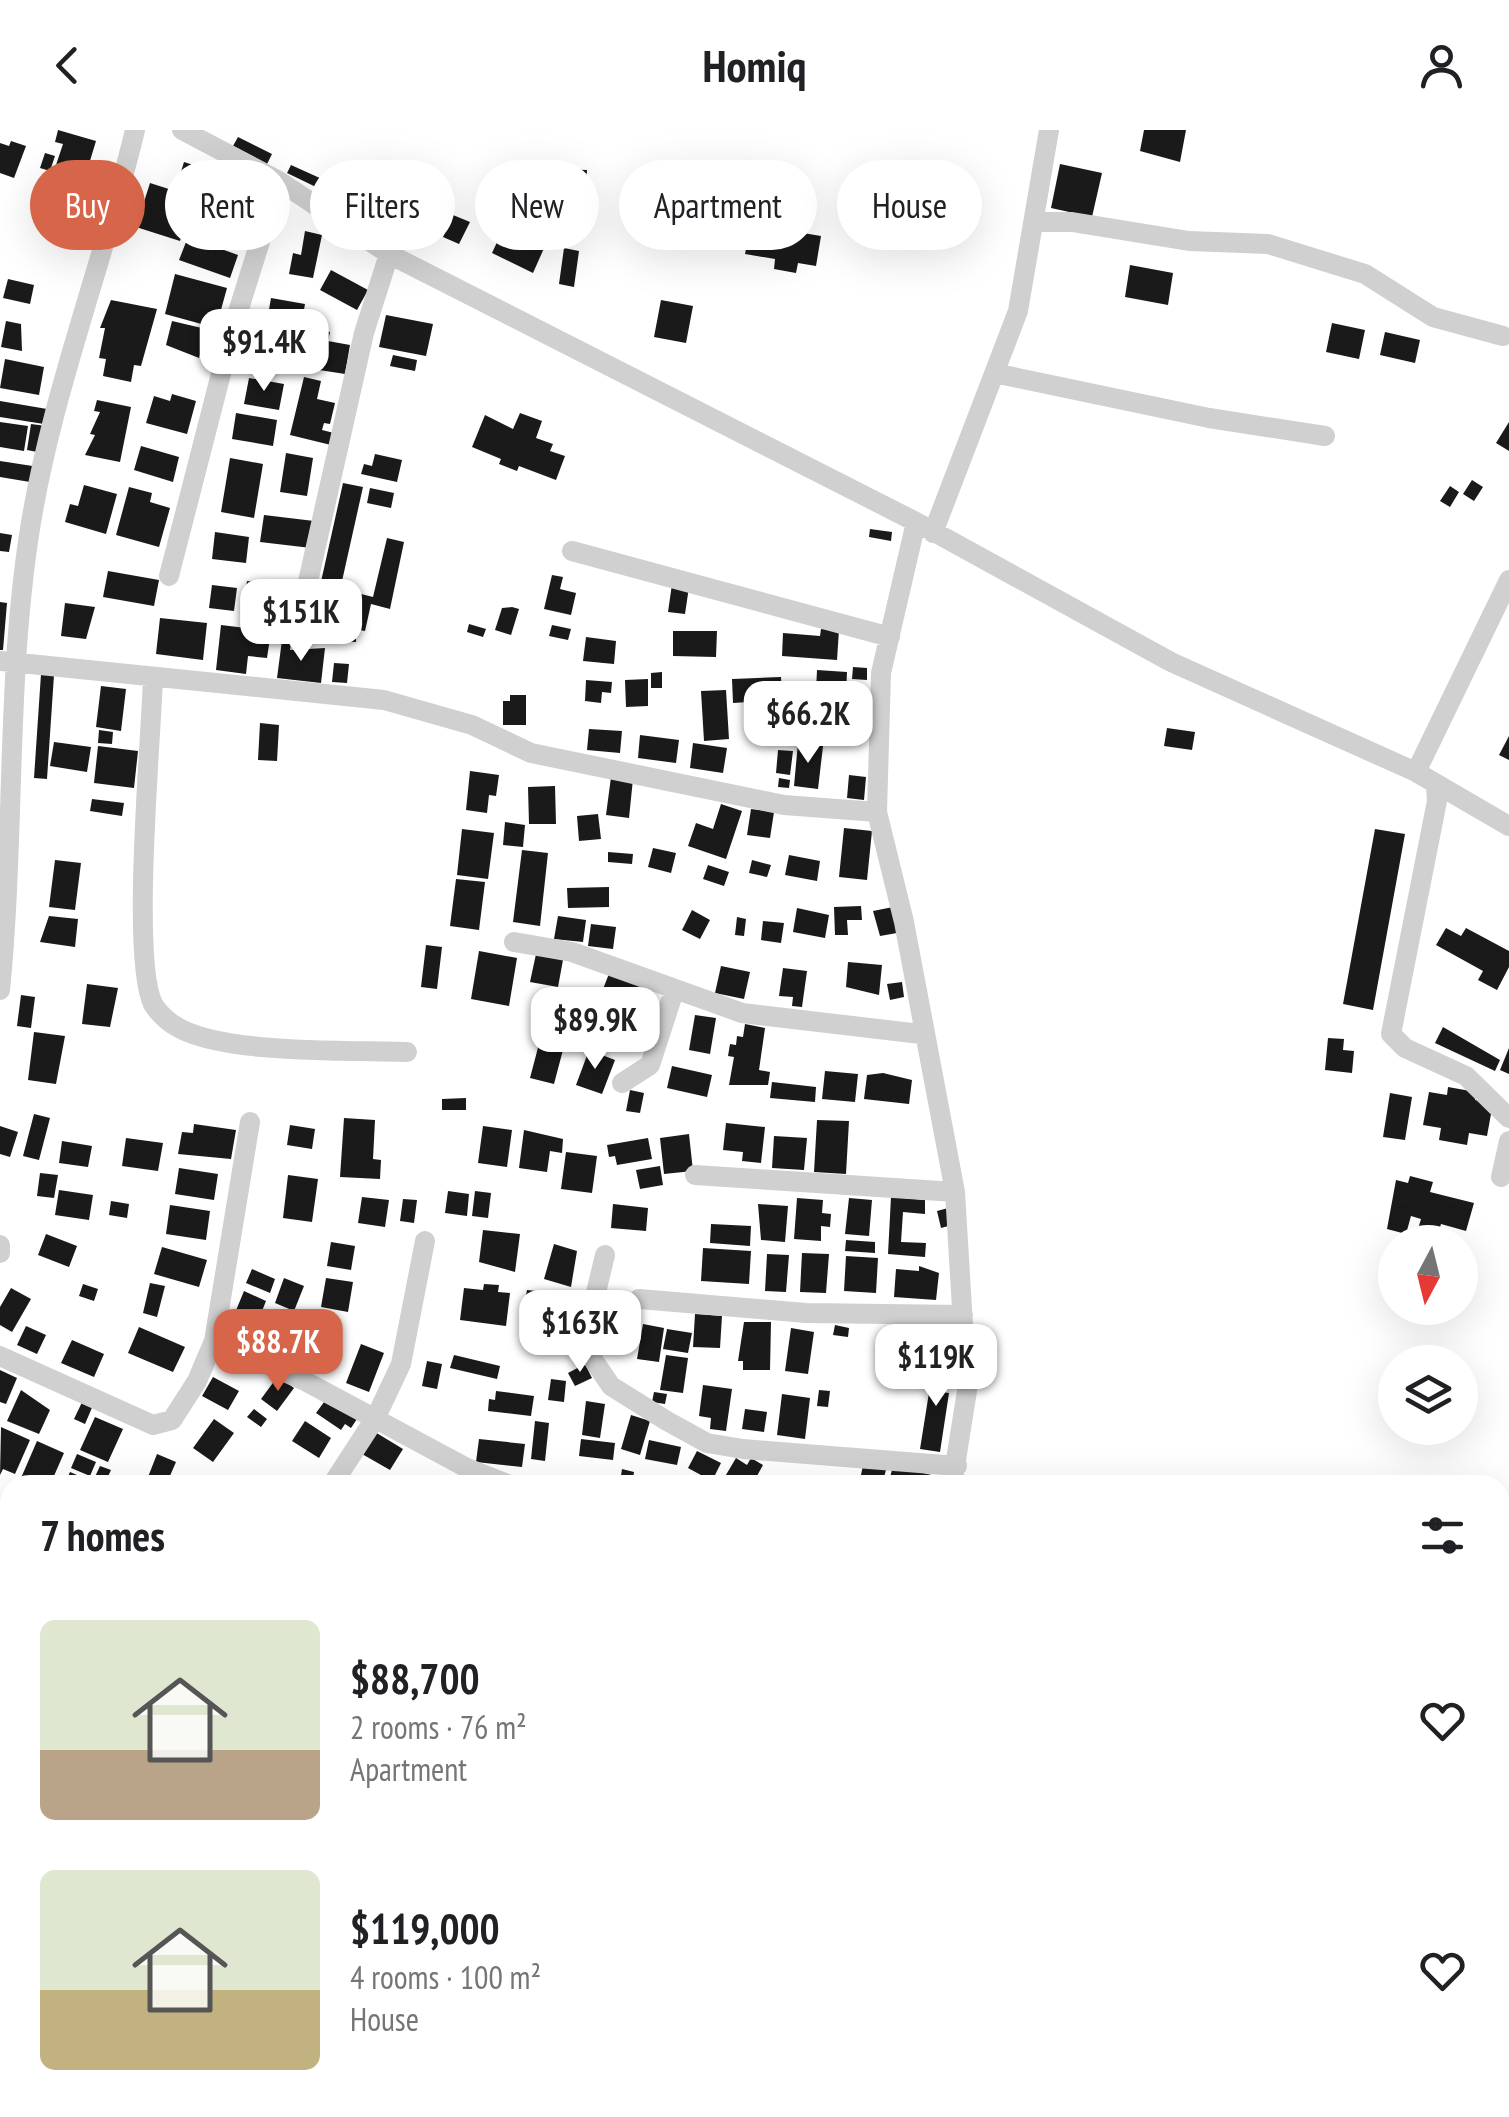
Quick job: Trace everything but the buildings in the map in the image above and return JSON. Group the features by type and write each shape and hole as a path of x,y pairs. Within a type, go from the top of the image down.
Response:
{"street":[{"path":"0,990 9,898 8,661 39,478 135,130"},
{"path":"182,130 239,160"},
{"path":"606,1255 588,1326 592,1358 611,1386 707,1442 954,1475 967,1391 955,1192 921,1034 904,922 878,812 881,674 924,527 994,373 1027,278 1049,130"},
{"path":"290,188 388,254 924,527 1171,662 1416,772 1509,826"},
{"path":"1034,222 1072,222 1189,241 1268,244 1365,274 1433,317 1504,336"},
{"path":"169,576 232,331 257,250"},
{"path":"296,635 364,333 388,254"},
{"path":"994,373 1208,418 1325,436"},
{"path":"572,551 890,636"},
{"path":"1416,772 1509,580"},
{"path":"8,661 384,700 472,725 531,753 784,805 878,812"},
{"path":"153,678 144,934 145,977 154,1006 175,1026 217,1040 407,1052"},
{"path":"1436,786 1437,801 1391,1034 1405,1048 1466,1076 1509,1118"},
{"path":"514,942 572,952 742,1013 921,1034"},
{"path":"622,1083 650,1065 674,991"},
{"path":"0,1356 153,1425 172,1420 198,1381 214,1342 250,1122"},
{"path":"1501,1176 1509,1141"},
{"path":"695,1175 955,1192"},
{"path":"338,1475 376,1416 401,1364 425,1241"},
{"path":"0,1244 0,1253"},
{"path":"639,1299 806,1313 963,1315"},
{"path":"214,1342 376,1416 485,1475"}]}
